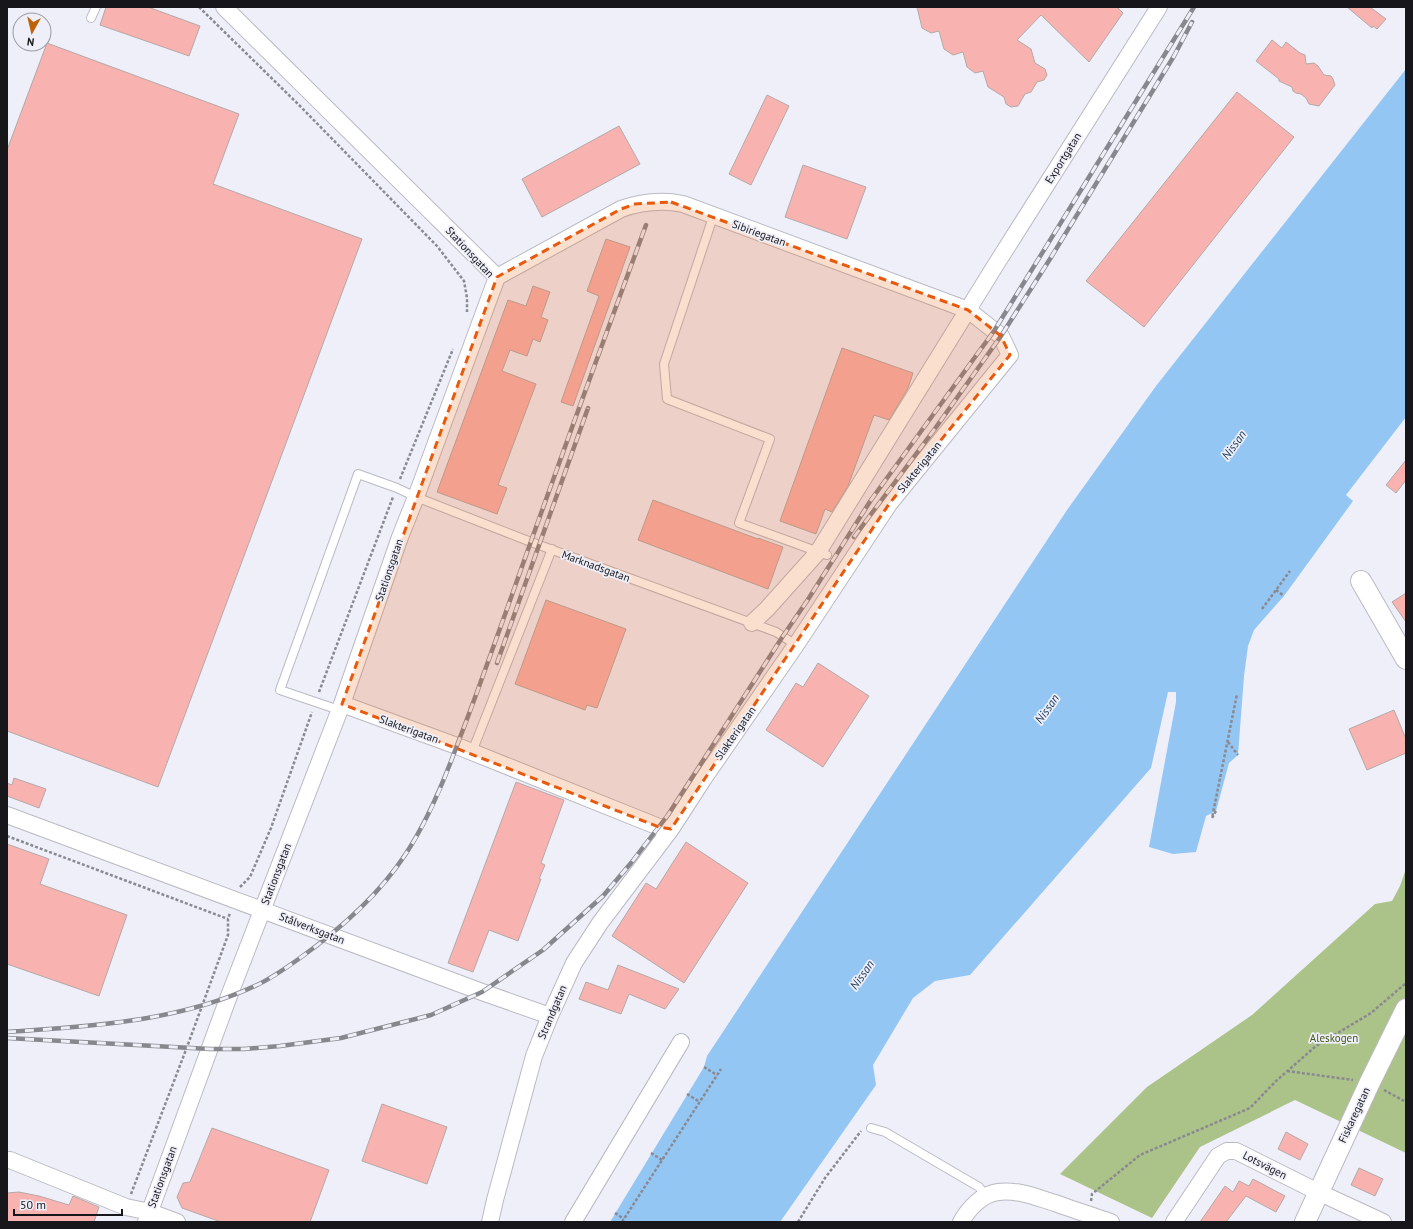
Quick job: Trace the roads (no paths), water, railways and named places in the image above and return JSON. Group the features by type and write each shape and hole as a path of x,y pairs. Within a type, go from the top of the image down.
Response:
{"street":[{"name":"Stationsgatan","path":"148,1217 229,996 340,707 400,537 497,277 224,7"},
{"name":"Exportgatan","path":"752,623 822,553 968,310 1159,7"},
{"name":"Sibiriegatan","path":"497,277 610,214 635,204 671,202 683,204 713,217 968,310 1001,336 1010,355"},
{"name":"Slakterigatan","path":"340,707 472,752 659,827 671,829 796,645 889,504 1010,355"},
{"path":"1361,581 1406,659"},
{"name":"Stålverksgatan","path":"7,815 550,1016"},
{"name":"Strandgatan","path":"490,1222 534,1056 574,963 593,934 671,829"},
{"name":"Fiskaregatan","path":"1305,1222 1370,1082 1406,1009"},
{"path":"573,1222 681,1042"},
{"name":"Lotsvägen","path":"1174,1222 1218,1156 1227,1151 1236,1151 1318,1192 1383,1222"},
{"path":"8,1160 148,1217 177,1222"},
{"path":"961,1222 977,1202 986,1196 998,1192 1009,1191 1026,1194 1087,1218 1111,1222"}],"lane":[{"path":"91,18 96,7"},
{"path":"713,217 664,364 667,399 770,439 739,523 822,553"},
{"name":"Marknadsgatan","path":"340,707 315,702 280,690 358,474 552,549 776,632 796,645"},
{"path":"472,752 552,549"},
{"path":"871,1128 886,1132 979,1187 986,1196"}],"water":[{"name":"Nissan","path":"1406,69 1406,417 1346,495 1353,501 1284,596 1254,630 1248,646 1244,676 1238,755 1229,763 1216,811 1206,816 1196,852 1173,854 1149,847 1176,702 1176,692 1168,692 1151,768 970,975 935,981 913,998 873,1065 876,1085 780,1222 610,1222 704,1067 707,1056 1067,510 1156,386"}],"railway":[{"path":"7,1038 210,1049 244,1049 280,1046 341,1038 431,1015 482,992 543,950 603,896 668,815 871,500 994,331 1194,7"},
{"path":"854,537 934,430 1001,336 1050,259 1174,56 1192,22"},
{"path":"7,1032 103,1024 166,1015 227,997 268,979 315,947 343,924 383,884 413,842 440,790 482,679 558,465 646,225"},
{"path":"497,663 588,408"}],"park label":[{"name":"Aleskogen","path":"1334,1038"}]}
